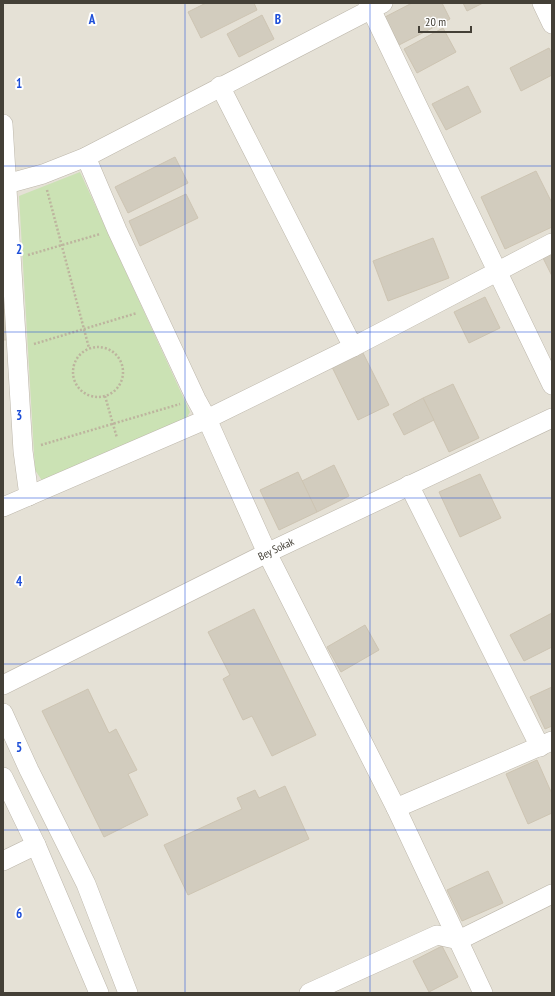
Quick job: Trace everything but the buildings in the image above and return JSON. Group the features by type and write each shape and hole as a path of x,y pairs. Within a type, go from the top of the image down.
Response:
{"street":[{"path":"542,3 552,24"},
{"path":"5,185 43,174 86,156 374,5 497,271 552,385"},
{"path":"220,86 353,347"},
{"path":"3,124 5,185 23,451 29,496"},
{"path":"86,156 117,230 196,399 207,419 267,553 396,808 483,993"},
{"path":"3,507 207,419 353,347 552,243"},
{"name":"Bey Sokak","path":"3,685 267,553 552,418"},
{"path":"396,808 546,744 409,485"},
{"path":"3,713 29,770 86,884 128,993"},
{"path":"3,777 36,845 99,993"},
{"path":"3,861 36,845"},
{"path":"309,993 437,935 459,940 552,894"}],"path":[{"path":"43,174 89,348"},
{"path":"11,260 117,230"},
{"path":"16,349 154,308"},
{"path":"89,348 105,348 115,354 122,364 123,372 120,383 113,392 106,396 97,397 88,395 81,391 75,384 72,376 76,359 89,348"},
{"path":"106,396 112,424 123,456"},
{"path":"23,451 196,399"}],"shaded area":[{"path":"3,3 552,3 552,993 3,993"}],"green space":[{"path":"80,172 190,412 185,421 43,482 35,470 19,196"}]}
